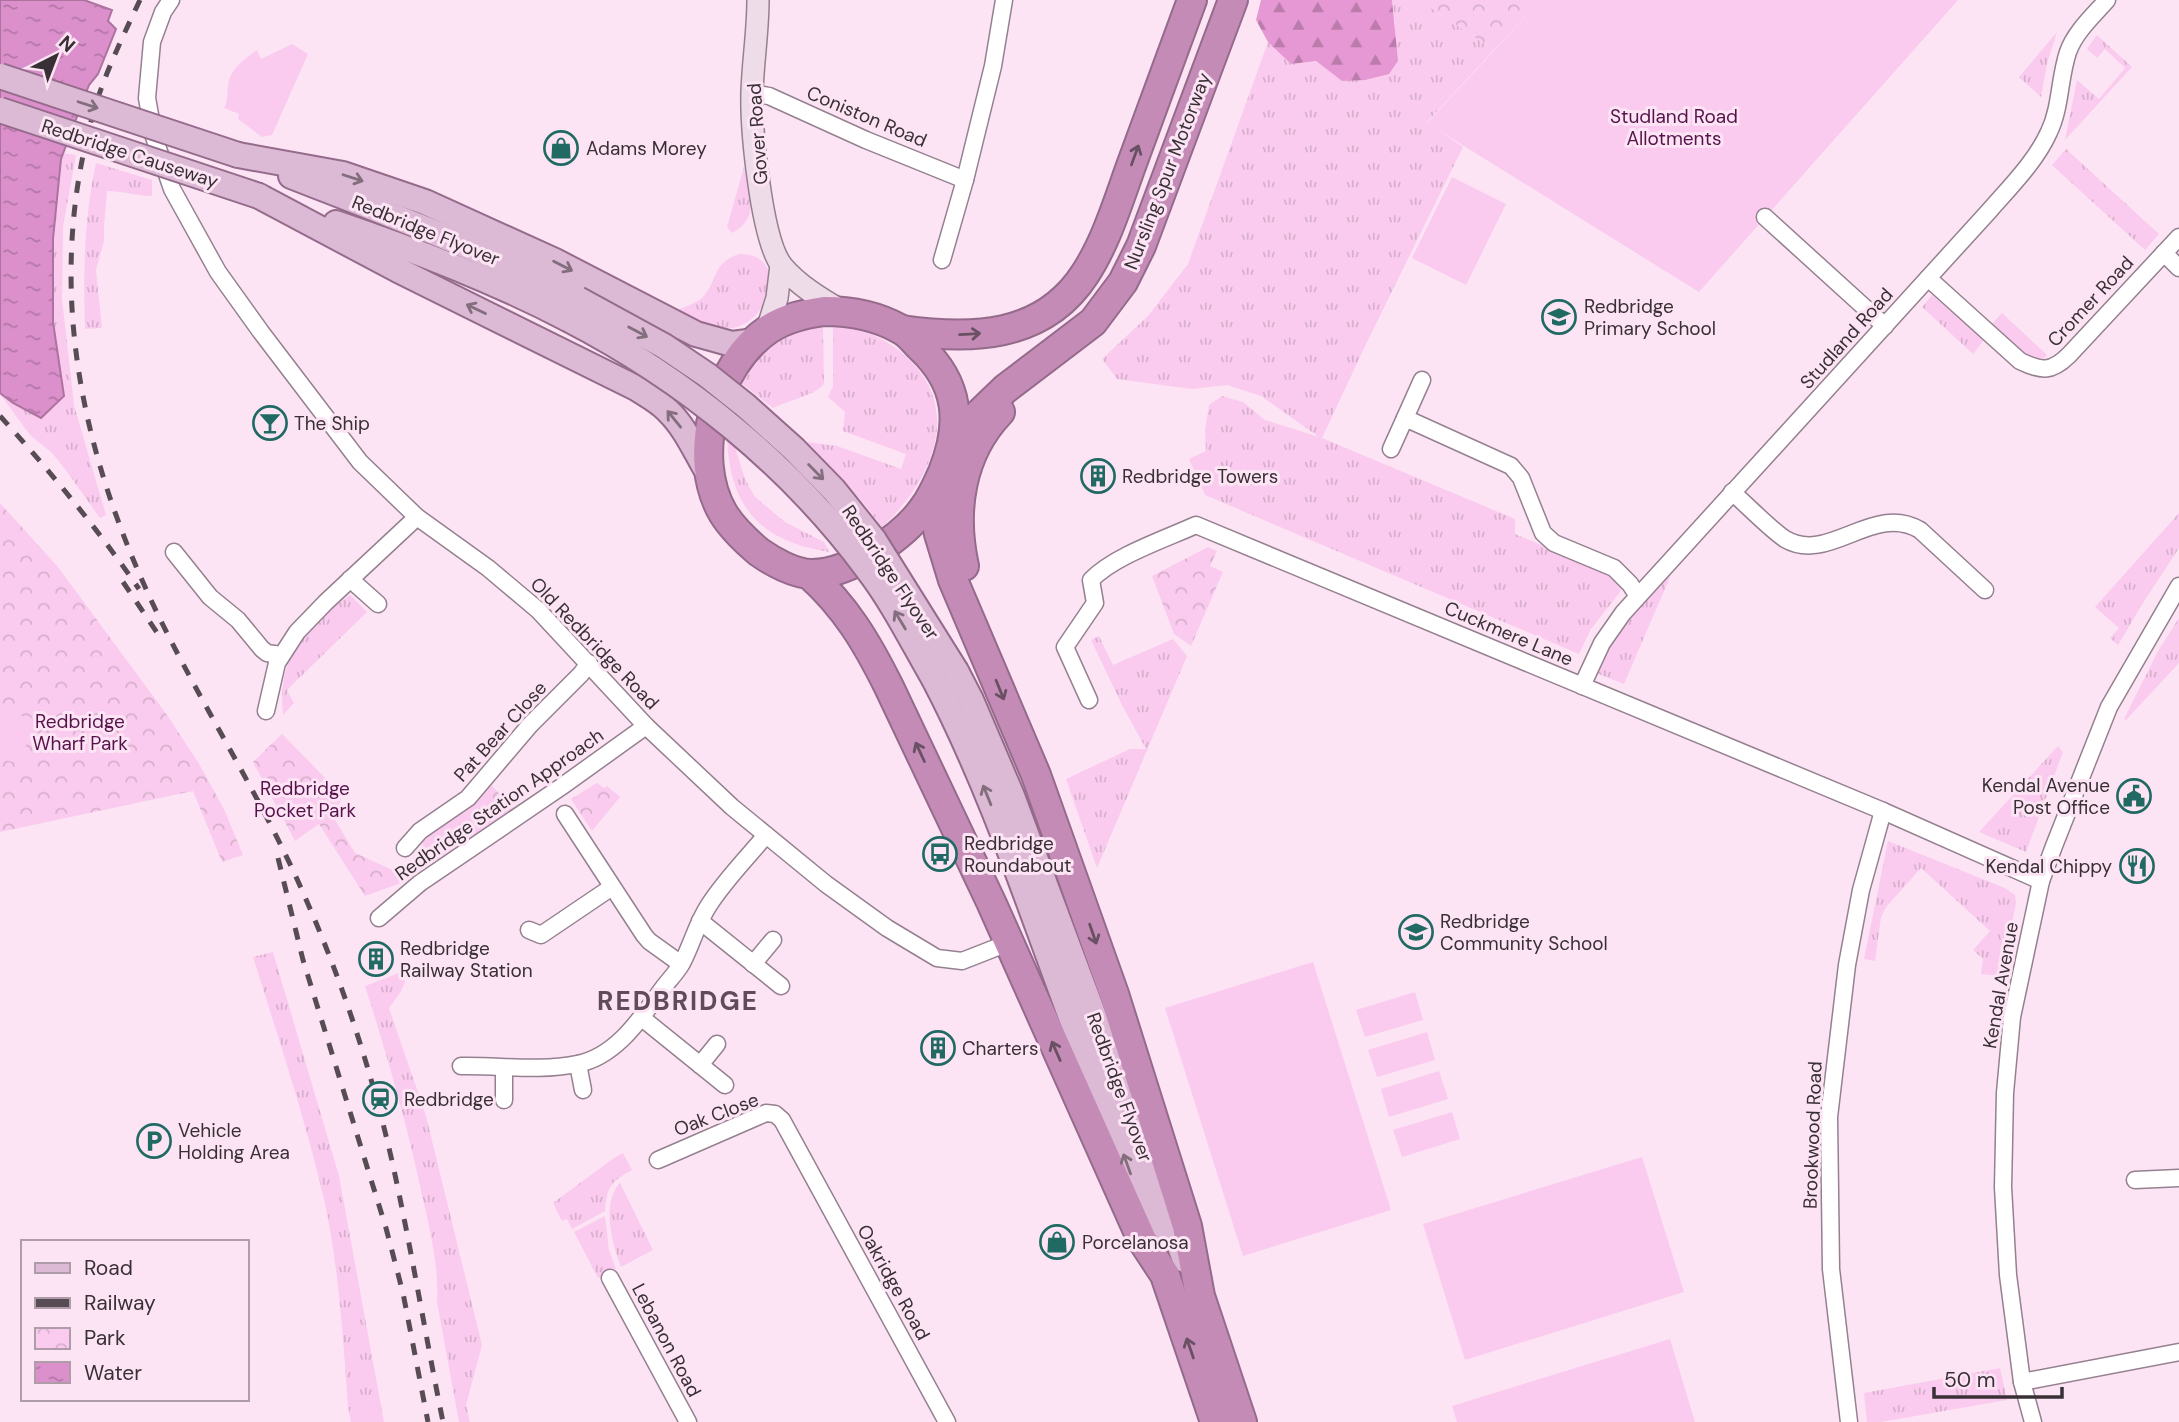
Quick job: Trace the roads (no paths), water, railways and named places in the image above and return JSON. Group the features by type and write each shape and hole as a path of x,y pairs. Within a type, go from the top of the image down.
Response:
{"highway":[{"name":"Nursling Spur Motorway","path":"902,330 940,335 973,335 1012,329 1038,317 1076,285 1087,271 1111,219 1192,0"},
{"name":"Nursling Spur Motorway","path":"954,438 996,396 1093,322 1119,289 1138,253 1233,0"},
{"path":"809,574 837,570 867,557 896,537 913,521 931,497 954,438 954,406 950,390 924,350 902,330 881,321 842,311 808,313 793,317 761,336 730,372 710,428 710,476 723,513 749,544 768,558 809,574 840,604 873,656 1008,943 1142,1240 1166,1275 1207,1419"},
{"path":"981,644 959,544 958,514 966,466 977,442 997,415 1064,357 1093,322"},
{"path":"931,497 953,580 1036,775 1114,994 1187,1226 1200,1296 1242,1422"}],"main road":[{"name":"Redbridge Causeway","path":"0,76 238,155"},
{"name":"Redbridge Causeway","path":"0,110 259,196"},
{"name":"Redbridge Flyover","path":"238,155 460,242 541,279 573,309 729,425 793,483 834,527 869,571 901,621 945,675 971,700 1012,796 1171,1225 1200,1296"},
{"path":"238,155 343,174 425,202 555,261 696,334 732,344 761,336"},
{"name":"Redbridge Flyover","path":"259,196 455,266 527,298 573,309"},
{"path":"259,196 659,402 684,430 710,476"},
{"name":"Redbridge Flyover","path":"945,675 957,722 1025,892 1166,1275"}],"street":[{"name":"Old Redbridge Road","path":"171,0 163,12 152,42 147,98 154,137 172,189 218,272 360,462 416,517 488,568 538,610 646,726 726,801 826,884 887,928 937,958 962,961 1008,943"},
{"name":"Gover Road","path":"758,0 752,93 761,197 771,242 781,265 808,289 842,311"},
{"path":"942,260 993,66 1004,0"},
{"name":"Studland Road","path":"1582,686 1602,643 1623,613 1990,210 2036,154 2058,110 2060,82 2068,50 2081,29 2107,0"},
{"name":"Coniston Road","path":"752,93 769,96 866,140 965,180"},
{"path":"1765,217 1885,326"},
{"name":"Cromer Road","path":"1928,278 2020,361 2037,369 2055,367 2179,237"},
{"path":"2164,253 2179,268"},
{"name":"Gover Road","path":"761,336 777,298 781,265"},
{"path":"1391,449 1422,380"},
{"path":"1405,418 1511,466 1521,478 1543,533 1554,543 1614,568 1639,596"},
{"path":"1732,492 1786,539 1802,545 1817,545 1893,521 1910,523 1985,590"},
{"path":"266,711 281,656 298,632 416,517"},
{"name":"Cuckmere Lane","path":"1089,700 1065,647 1095,603 1091,580 1112,563 1196,524 1883,811 2041,881"},
{"path":"174,552 210,597 238,620 262,649 281,656"},
{"path":"350,579 378,604"},
{"name":"Kendal Avenue","path":"2034,1422 2022,1382 2008,1275 2003,1186 2005,1093 2012,1017 2041,881 2109,706 2179,586"},
{"name":"Pat Bear Close","path":"405,848 420,831 468,798 517,739 589,663"},
{"name":"Redbridge Station Approach","path":"379,918 420,883 646,726"},
{"name":"Brookwood Road","path":"1849,1422 1831,1269 1829,1117 1847,965 1861,890 1883,811"},
{"path":"565,814 649,941 681,964"},
{"path":"461,1066 493,1065 504,1069 578,1064 601,1055 642,1017 681,964 708,905 766,835"},
{"path":"529,930 541,935 612,887"},
{"path":"700,921 781,986"},
{"path":"753,964 773,940"},
{"path":"642,1017 725,1085"},
{"path":"700,1065 717,1044"},
{"path":"578,1064 583,1090"},
{"path":"504,1069 504,1100"},
{"name":"Oak Close","path":"658,1160 766,1113 775,1114 782,1120 805,1163"},
{"name":"Oakridge Road","path":"805,1163 947,1422"},
{"path":"2135,1180 2179,1178"},
{"name":"Lebanon Road","path":"610,1278 688,1422"},
{"path":"2022,1382 2179,1352"}],"water":[{"path":"0,0 84,0 112,10 108,21 116,29 98,74 89,85 61,159 53,239 53,322 64,396 41,418 0,393"}],"railway":[{"path":"140,0 96,104 80,171 72,238 72,304 78,369 91,434 110,498 134,561 180,658 292,868 346,1002 368,1068 394,1170 443,1422"},
{"path":"0,416 72,500 139,589"},
{"path":"123,582 160,637"},
{"path":"278,858 303,960 386,1228 403,1293 428,1422"}],"place":[{"name":"Adams Morey","path":"561,148"},
{"name":"Redbridge Primary School","path":"1559,317"},
{"name":"The Ship","path":"270,423"},
{"name":"Redbridge Towers","path":"1098,476"},
{"name":"Kendal Avenue Post Office","path":"2134,796"},
{"name":"Redbridge Roundabout","path":"940,854"},
{"name":"Kendal Chippy","path":"2137,866"},
{"name":"Redbridge Community School","path":"1416,932"},
{"name":"Redbridge Railway Station","path":"376,959"},
{"name":"Charters","path":"938,1048"},
{"name":"Redbridge","path":"380,1099"},
{"name":"Vehicle Holding Area","path":"154,1141"},
{"name":"Porcelanosa","path":"1057,1242"}],"district":[{"name":"REDBRIDGE","path":"678,1001"}],"park label":[{"name":"Studland Road Allotments","path":"1674,127"},
{"name":"Redbridge Wharf Park","path":"80,732"},
{"name":"Redbridge Pocket Park","path":"305,799"}]}
